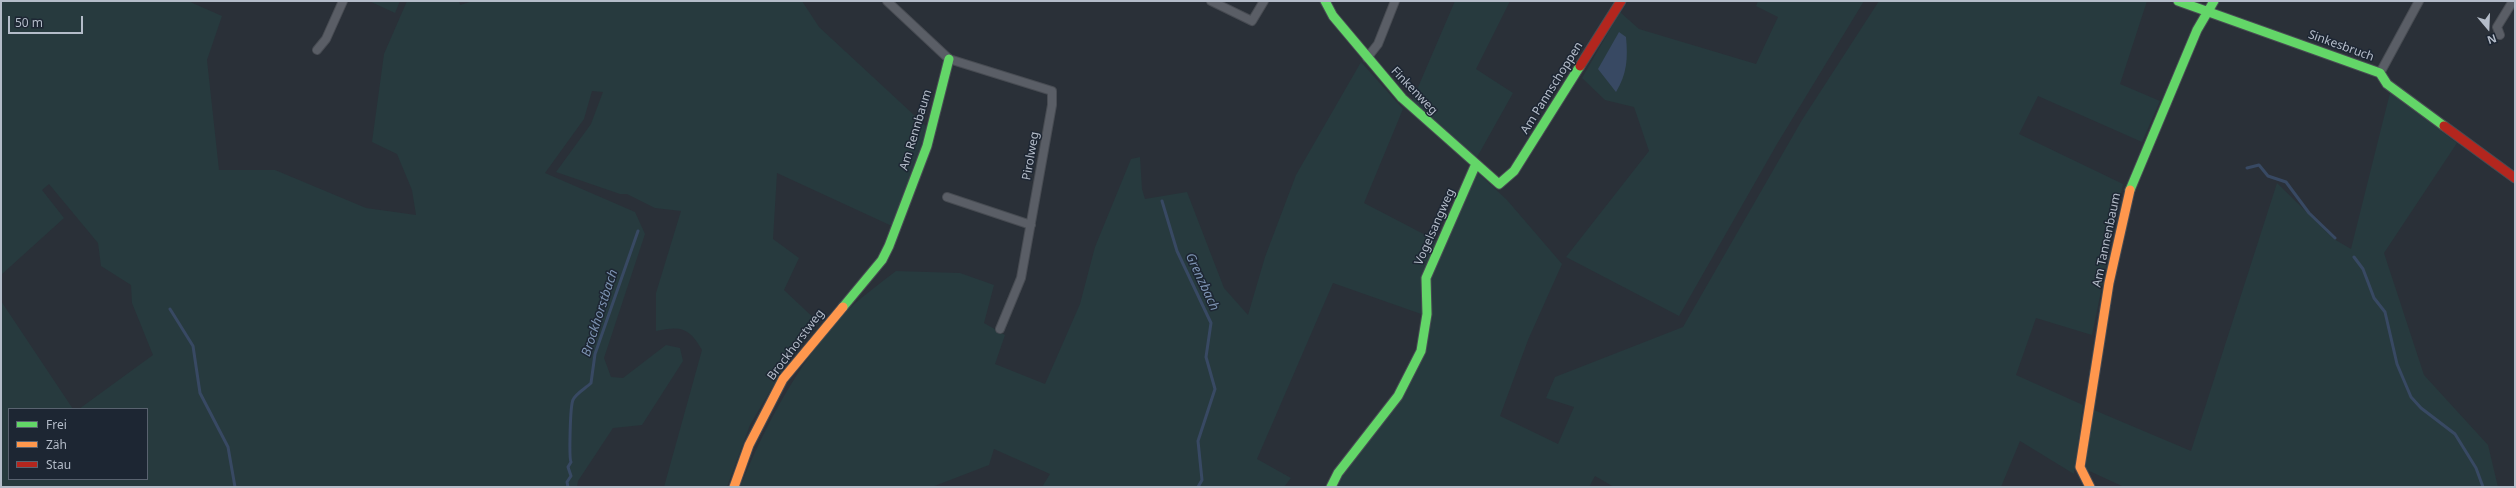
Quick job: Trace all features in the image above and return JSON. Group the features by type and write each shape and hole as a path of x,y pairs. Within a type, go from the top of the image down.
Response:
{"street":[{"path":"317,50 326,39 343,1"},
{"path":"887,1 949,59"},
{"path":"1211,1 1252,21 1264,1"},
{"name":"Finkenweg","path":"1325,1 1333,16 1402,98 1476,166 1499,184"},
{"path":"1367,58 1378,44 1395,1"},
{"name":"Am Pannschoppen","path":"1499,184 1514,171 1621,1"},
{"name":"Sinkesbruch","path":"2178,1 2380,74 2387,84 2515,178"},
{"name":"Am Tannenbaum","path":"2090,487 2080,467 2109,283 2131,186 2197,30 2214,1"},
{"path":"2380,74 2419,1"},
{"path":"2500,35 2497,27 2512,1"},
{"name":"Pirolweg","path":"949,59 1052,91 1052,105 1021,278 1000,329"},
{"name":"Am Rennbaum","path":"896,229 927,146 949,59"},
{"name":"Vogelsangweg","path":"1331,487 1338,473 1398,396 1421,351 1427,314 1426,278 1476,166"},
{"path":"948,197 1031,225"},
{"name":"Brockhorstweg","path":"734,487 749,445 783,379 836,312 882,260 896,229"}],"green space":[{"path":"1,1 188,1 222,16 207,60 219,170 275,170 366,208 416,215 412,190 397,154 372,142 384,54 407,1 459,1 460,5 473,1 802,1 819,27 928,128 894,227 777,173 773,239 799,258 784,290 819,323 783,369 750,425 727,487 664,487 702,350 693,337 683,330 671,329 656,331 656,293 681,211 655,208 627,194 620,194 556,172 591,124 603,92 592,91 584,119 545,173 635,212 645,234 604,358 611,377 623,378 666,345 680,348 683,361 642,425 613,428 578,481 577,487 1,487 1,301 72,408 8,408 8,480 148,480 148,408 80,408 153,355 132,303 131,285 101,266 98,243 49,184 42,190 64,218 1,275"},
{"path":"369,1 400,1 395,13"},
{"path":"1455,1 1510,1 1476,69 1513,93 1476,159 1413,103 1413,99"},
{"path":"1758,1 1864,1 1777,144 1679,316 1566,257 1649,151 1634,107 1605,100 1582,78 1620,12 1639,29 1756,64 1778,17 1756,6"},
{"path":"1879,1 2147,1 2120,84 2160,101 2142,142 2038,96 2019,134 2123,184 2092,335 2036,318 2016,375 2083,405 2074,474 2020,441 2001,487 1614,487 1595,476 1589,487 1334,487 1425,352 1424,315 1333,283 1257,459 1291,478 1284,487 1042,487 1050,474 994,449 989,465 932,487 740,487 771,419 811,355 848,310 868,292 896,271 960,273 994,285 984,323 1005,335 995,364 1045,384 1080,304 1095,247 1131,159 1140,157 1142,189 1145,199 1187,192 1224,288 1248,315 1265,257 1296,175 1361,62 1403,109 1364,203 1437,241 1476,171 1507,200 1562,264 1528,340 1500,416 1558,444 1574,407 1546,398 1555,377 1683,327 1802,120"},
{"path":"2390,93 2457,143 2384,253 2424,375 2488,445 2498,487 2124,487 2085,469 2094,410 2191,451 2277,183 2334,239 2351,249"}],"water":[{"path":"1619,32 1626,37 1627,59 1625,72 1616,92 1598,69"}],"waterway":[{"path":"2247,168 2259,165 2268,176 2286,182 2309,213 2335,238"},
{"name":"Grenzbach","path":"1162,201 1177,251 1211,323 1206,357 1215,389 1198,441 1202,480 1198,487"},
{"name":"Brockhorstbach","path":"568,487 567,482 571,476 568,467 571,462 570,432 573,400 578,393 591,383 595,354 638,231"},
{"path":"2354,257 2363,269 2374,298 2385,312 2397,364 2411,397 2421,408 2455,434 2476,468 2483,487"},
{"path":"170,309 193,346 200,393 228,447 235,487"}],"traffic: fast":[{"path":"1325,1 1333,16 1402,98 1499,184 1514,171 1580,66"},
{"path":"2178,1 2380,73 2387,84 2444,126"},
{"path":"2130,190 2197,30 2214,1"},
{"path":"843,307 882,260 889,246 927,146 949,59"},
{"path":"1331,487 1338,473 1398,396 1421,351 1427,314 1426,278 1475,166"}],"traffic: slow":[{"path":"2090,487 2080,467 2109,283 2130,190"},
{"path":"734,487 749,445 783,379 843,307"}],"traffic: jam":[{"path":"1580,66 1621,1"},
{"path":"2444,126 2515,178"}]}
